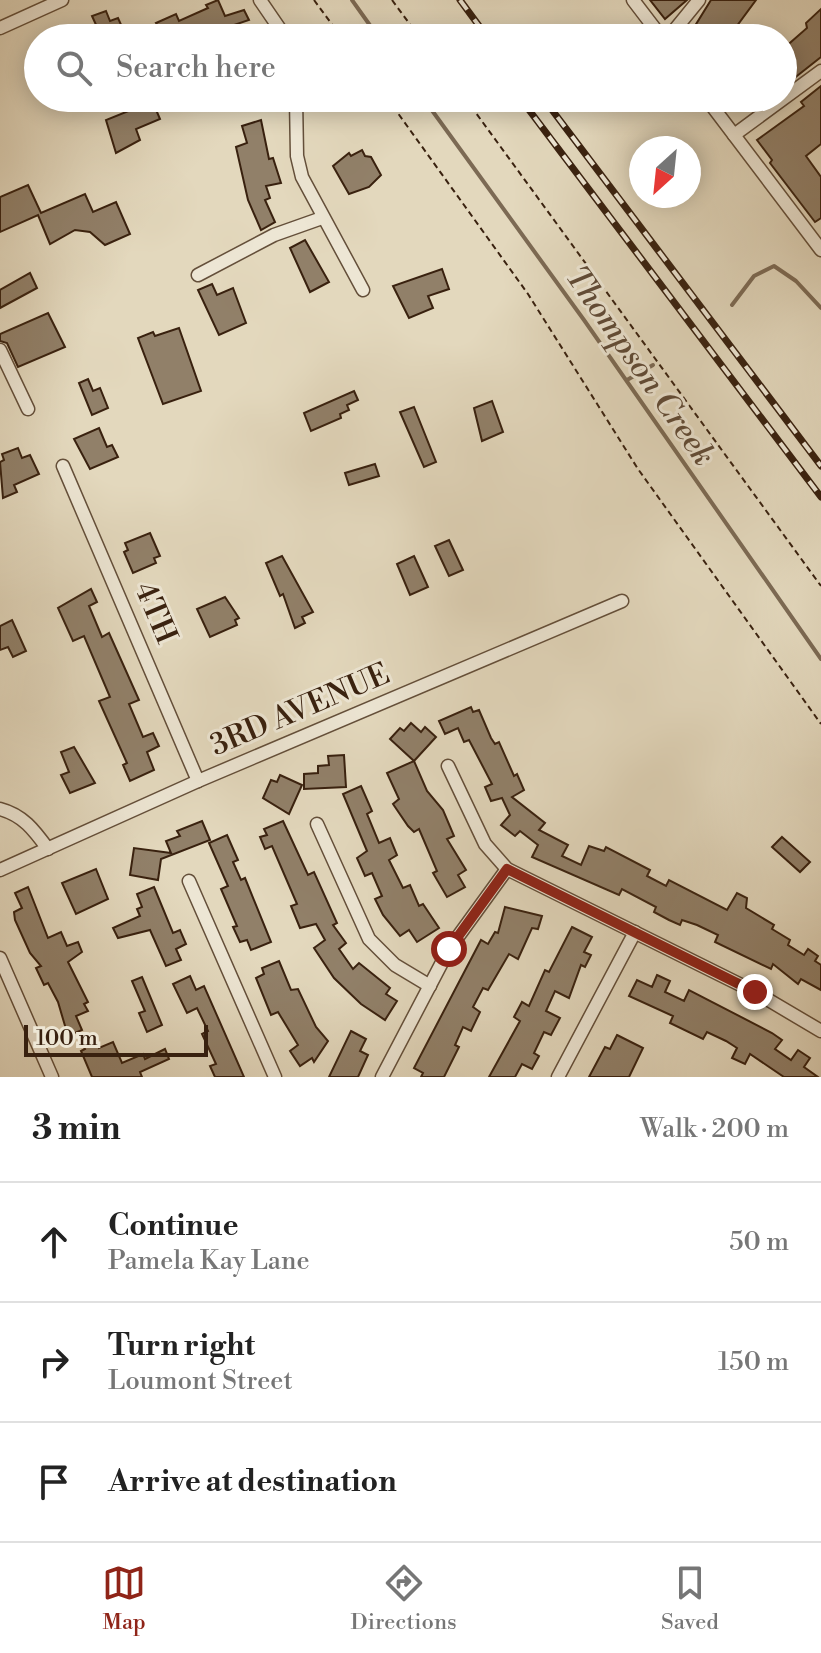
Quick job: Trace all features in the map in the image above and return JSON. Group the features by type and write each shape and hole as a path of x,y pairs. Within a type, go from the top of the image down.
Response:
{"street":[{"path":"0,28 62,0"},
{"path":"260,0 276,24"},
{"path":"633,0 653,24"},
{"path":"678,24 699,0"},
{"path":"797,89 821,71"},
{"path":"296,112 297,156 302,177 363,290"},
{"path":"717,112 821,250"},
{"path":"734,135 765,112"},
{"path":"198,275 274,235 322,218"},
{"path":"0,350 28,409"},
{"name":"4TH","path":"63,466 198,781"},
{"name":"3RD AVENUE","path":"0,870 198,781 622,601"},
{"path":"448,766 485,844 507,869 755,992 821,1031"},
{"path":"0,809 13,813 30,825 48,849"},
{"path":"317,824 369,939 395,965 430,986"},
{"path":"382,1077 467,920 507,869"},
{"path":"189,881 269,1070 275,1077"},
{"path":"558,1077 635,932"},
{"path":"0,958 52,1077"}],"path":[{"path":"314,0 332,24"},
{"path":"392,0 410,24"},
{"path":"397,112 528,294 645,480 821,724"},
{"path":"475,112 821,586"}],"building":[{"path":"218,0 225,16 244,10 249,20 237,24 156,23 176,14 179,21 208,8 206,5"},
{"path":"650,0 687,0 665,19"},
{"path":"711,0 756,0 738,24 696,24"},
{"path":"821,9 821,57 797,76 797,37 807,28 806,23"},
{"path":"106,11 110,21 118,18 121,24 96,24 92,16"},
{"path":"821,86 821,144 806,156 821,177 821,218 815,222 770,163 772,160 757,140 804,106 801,102"},
{"path":"126,112 157,112 160,119 136,129 140,140 116,153 106,120"},
{"path":"261,120 269,159 273,158 281,183 266,186 270,198 265,200 275,222 261,230 248,200 236,147 247,143 242,126"},
{"path":"362,150 365,156 371,157 381,175 369,187 349,194 333,166 349,153 351,156"},
{"path":"28,185 41,213 85,194 93,212 116,202 130,234 105,245 90,232 75,230 50,244 38,215 0,232 0,197"},
{"path":"305,240 329,282 310,292 290,248"},
{"path":"442,269 449,289 428,296 433,308 409,318 393,286"},
{"path":"30,273 37,288 0,308 0,290"},
{"path":"212,284 217,295 233,288 246,323 219,335 198,290"},
{"path":"48,313 65,347 18,367 7,343 0,341 0,334"},
{"path":"179,328 201,391 163,404 138,338"},
{"path":"88,379 93,391 100,388 108,408 92,415 79,383"},
{"path":"354,391 358,400 347,405 349,410 340,414 341,418 311,431 304,413"},
{"path":"492,401 503,432 482,441 474,408"},
{"path":"414,407 436,462 424,467 400,412"},
{"path":"99,428 107,447 112,445 118,457 90,469 74,439"},
{"path":"18,448 22,458 30,455 39,474 14,485 17,492 3,498 2,454"},
{"path":"375,464 379,476 349,485 345,473"},
{"path":"150,533 160,556 154,558 156,563 133,573 124,552 128,550 125,543"},
{"path":"449,540 463,570 449,576 435,546"},
{"path":"282,556 313,612 302,617 305,623 295,628 283,594 280,596 266,563"},
{"path":"414,556 428,587 410,595 397,564"},
{"path":"91,589 97,602 89,606 102,637 109,633 139,700 129,704 143,737 153,733 159,746 147,752 154,770 130,781 123,765 127,763 99,701 110,697 84,636 73,641 58,608"},
{"path":"225,597 239,618 235,620 237,625 210,637 197,609"},
{"path":"12,620 26,651 13,657 8,647 0,650 0,626"},
{"path":"471,707 473,712 479,710 491,738 495,744 499,742 514,776 517,774 524,790 512,797 545,823 539,830 568,845 562,856 581,865 589,846 604,851 606,847 650,870 647,876 666,886 669,880 727,910 737,893 747,898 746,908 774,925 772,929 790,940 788,945 804,955 808,949 818,956 815,961 821,965 821,990 801,979 798,984 773,964 771,969 715,942 718,935 697,925 682,920 680,925 669,920 654,912 656,907 622,889 619,895 532,857 538,845 520,831 515,836 501,825 510,815 502,798 491,801 485,787 492,784 469,740 464,742 458,728 445,734 439,721"},
{"path":"411,723 421,732 425,727 436,737 414,761 390,739 400,728 404,731"},
{"path":"74,747 95,783 70,793 61,775 69,772 61,752"},
{"path":"344,755 346,787 304,789 304,774 318,773 318,766 329,765 328,756"},
{"path":"414,761 427,791 443,810 454,836 447,839 466,870 458,875 465,887 447,897 433,873 437,871 419,829 414,832 393,804 399,799 387,773"},
{"path":"280,775 302,785 289,814 263,798 271,780 277,782"},
{"path":"361,786 372,811 367,814 379,843 390,838 397,855 389,860 403,888 410,885 419,906 423,904 439,928 417,942 409,930 400,936 383,915 375,899 382,896 372,873 365,876 357,858 367,851 343,794"},
{"path":"202,821 210,840 161,859 158,880 130,875 134,848 171,853 166,841 180,836 177,831"},
{"path":"283,821 308,875 314,872 337,923 333,925 346,943 339,949 353,969 359,963 390,988 386,994 397,1001 385,1020 361,1004 334,978 314,948 325,940 316,924 300,928 291,906 297,904 272,846 265,849 260,837 267,835 264,829"},
{"path":"227,835 238,860 233,862 241,880 245,878 271,942 251,950 247,940 240,942 233,927 237,926 221,889 228,886 209,843"},
{"path":"782,837 810,862 800,872 772,847"},
{"path":"96,869 108,899 76,914 62,883"},
{"path":"28,887 48,938 61,932 67,946 78,942 82,952 68,962 88,1002 84,1004 88,1011 76,1016 82,1030 68,1036 58,1002 48,983 44,985 36,968 41,966 30,953 15,920 14,912 22,908 15,893"},
{"path":"154,887 173,933 180,930 186,944 176,949 181,960 166,966 150,930 118,938 113,928 140,916 137,909 142,907 137,894"},
{"path":"505,907 542,916 538,929 532,928 518,959 509,954 488,990 483,988 473,1007 480,1012 471,1031 463,1027 455,1045 459,1047 444,1077 421,1077 423,1073 414,1068 481,940 488,944 495,932 498,933"},
{"path":"572,927 592,937 584,952 591,955 585,967 581,965 569,998 555,991 546,1011 560,1018 551,1035 544,1032 534,1053 539,1056 532,1069 522,1064 515,1077 489,1077 520,1021 514,1017 522,1002 529,1006 545,970 549,972"},
{"path":"279,961 291,990 298,989 316,1027 328,1041 314,1062 312,1058 300,1066 290,1051 298,1045 278,1012 271,1015 256,978 264,974 262,968"},
{"path":"657,975 670,981 665,992 684,1001 689,990 772,1033 782,1040 775,1049 791,1060 798,1050 810,1058 804,1067 818,1077 784,1077 750,1054 745,1064 732,1058 737,1048 726,1041 707,1032 703,1039 670,1023 673,1016 629,996 637,980 652,987"},
{"path":"190,976 196,990 204,986 244,1077 215,1077 210,1066 216,1064 202,1034 208,1031 197,1008 187,1013 173,984"},
{"path":"142,977 162,1025 147,1032 139,1013 145,1011 132,981"},
{"path":"351,1031 366,1039 360,1051 368,1055 358,1077 329,1077"},
{"path":"617,1035 643,1048 629,1077 589,1077 605,1047 610,1049"},
{"path":"95,1038 99,1048 113,1042 122,1063 143,1054 145,1059 165,1049 169,1059 140,1072 142,1077 92,1077 81,1051 85,1049 82,1043"}],"waterway":[{"name":"Thompson Creek","path":"352,0 369,24"},
{"name":"Thompson Creek","path":"433,112 584,320 821,659"},
{"path":"732,305 754,276 774,266 796,281 821,308"},
{"path":"627,380 653,365"}],"railway":[{"path":"460,0 478,24"},
{"path":"531,112 821,497"},
{"path":"554,112 821,466"}],"route":[{"path":"449,949 467,920 507,869 755,992"}]}
